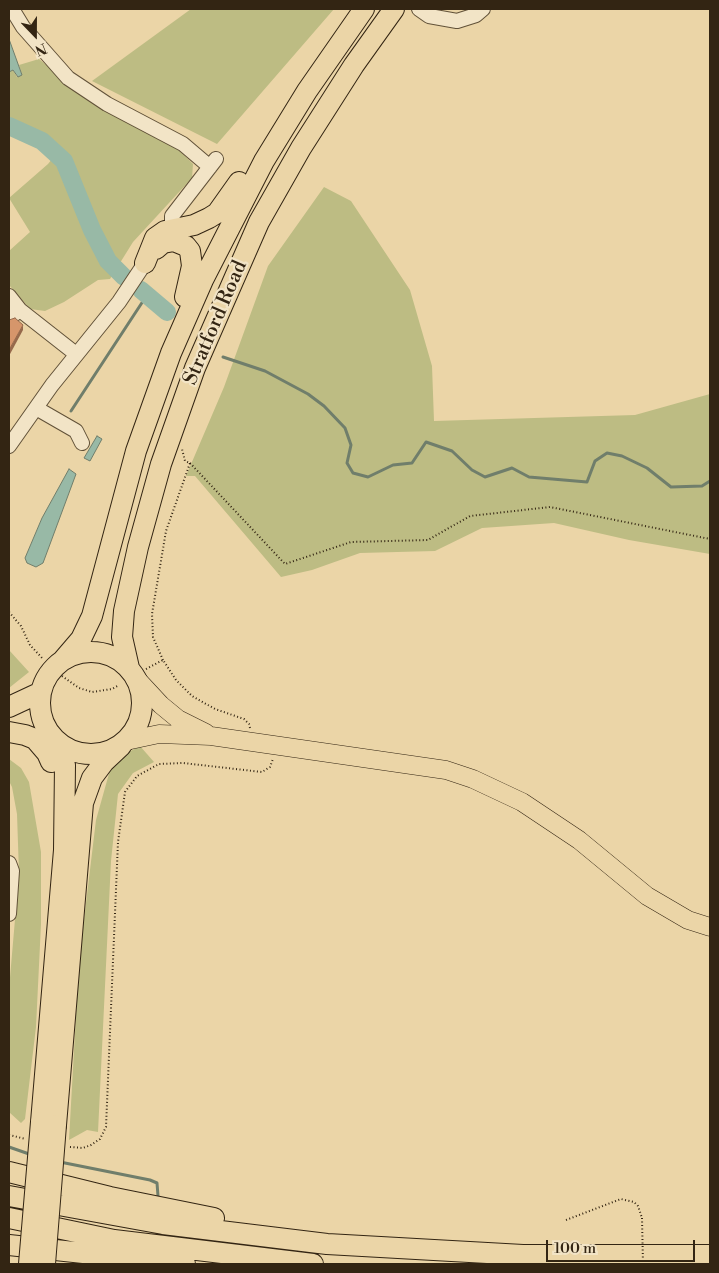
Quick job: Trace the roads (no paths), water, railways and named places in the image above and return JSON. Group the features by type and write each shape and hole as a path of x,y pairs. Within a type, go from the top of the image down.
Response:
{"highway":[{"path":"136,451 164,352 208,240 230,198 281,116 363,9"},
{"name":"Stratford Road","path":"39,693 51,672 62,668 81,639 92,616 136,451 185,320 235,214 292,114 363,9"},
{"name":"Stratford Road","path":"49,1124 83,803 92,778 104,762 124,744 139,722 141,710 140,688 131,676 122,637 124,611 138,547 161,464 195,368 259,222 306,140 354,65 394,9"},
{"path":"145,262 155,238 172,229 194,225 209,218 217,213 230,198"},
{"path":"145,262 163,243 180,242 186,246 192,258 190,286"},
{"path":"62,668 76,654 103,653 118,659 131,676"},
{"path":"9,707 39,693 40,715 65,765 64,850 51,1009"},
{"path":"9,723 25,724 71,749 87,753 124,744"},
{"path":"9,732 34,739 47,753 53,767 51,1009 45,1264"},
{"path":"29,1264 49,1124"},
{"path":"9,1172 110,1198 276,1228 327,1244"},
{"path":"9,1196 163,1224 327,1244 523,1256 710,1255"},
{"path":"9,1218 114,1240 313,1264"},
{"path":"9,1245 185,1264"},
{"path":"202,1264 262,1259"}],"main road":[{"path":"131,676 161,705 178,718 211,736"},
{"path":"124,744 159,734 211,736 276,747 420,766 473,779 522,802 550,819 647,896 688,920 710,928"}],"street":[{"path":"12,9 23,27 68,78 107,104 213,163 172,216 172,229"},
{"path":"419,9 429,16 443,14 458,21 468,18 483,9"},
{"path":"9,446 76,354 119,302 145,262"},
{"path":"9,296 14,314 76,354"},
{"path":"36,408 76,431 82,443"},
{"path":"9,863 12,871 9,914"}],"waterway":[{"path":"9,126 42,141 64,161 92,230 108,261 124,277"},
{"path":"141,290 167,312"},
{"path":"71,411 147,295"},
{"path":"223,357 265,371 308,394 324,406 345,428 351,445 347,463 353,473 368,477 393,465 412,463 426,442 452,451 472,470 485,477 512,468 529,477 587,482 595,461 607,453 622,456 647,468 671,487 702,486 710,481"},
{"path":"9,1147 32,1155"},
{"path":"60,1162 150,1180 157,1183 158,1196"}]}
